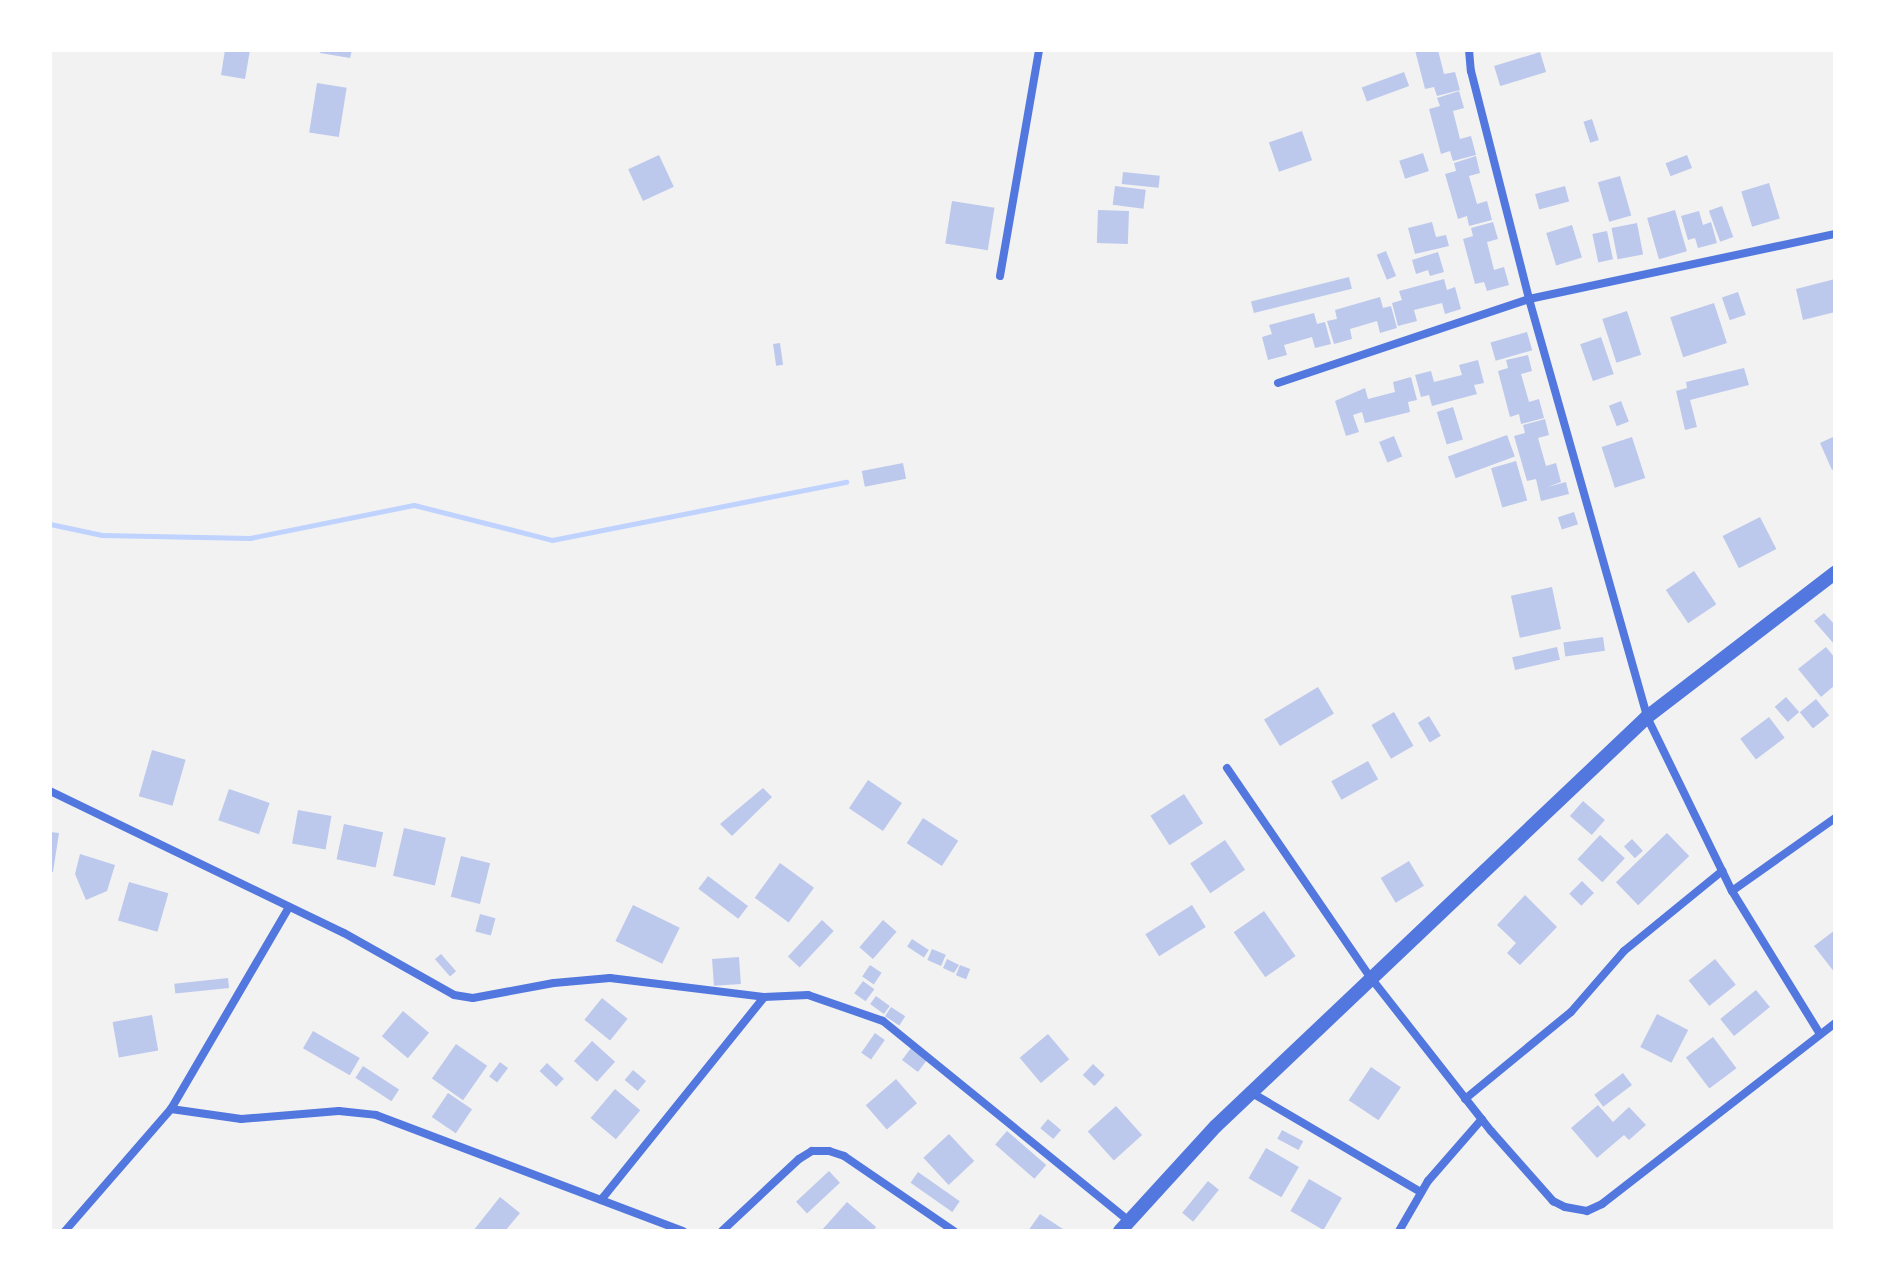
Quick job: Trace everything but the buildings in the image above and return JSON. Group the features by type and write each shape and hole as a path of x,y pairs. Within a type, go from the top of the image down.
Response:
{"street":[{"path":"1000,276 1039,50"},
{"path":"1469,50 1471,71 1529,299 1647,717 1732,891 1820,1034"},
{"path":"1278,383 1529,299 1835,234"},
{"path":"50,791 384,953 454,995 473,998 554,983 610,978 764,997 808,995 883,1021 1124,1226 1178,1164 1647,717 1835,573"},
{"path":"1227,768 1371,978 1465,1099 1553,1201 1587,1211 1602,1204 1835,1023"},
{"path":"1732,891 1835,818"},
{"path":"1465,1099 1571,1012 1647,930 1722,871"},
{"path":"65,1231 171,1109 289,907"},
{"path":"601,1200 764,997"},
{"path":"1252,1093 1421,1192"},
{"path":"171,1109 241,1119 339,1111 376,1115 683,1231"},
{"path":"1399,1231 1421,1192 1482,1119"},
{"path":"722,1231 799,1159 812,1151 829,1151 844,1156 954,1231"}],"waterway":[{"path":"50,524 102,535 250,538 414,505 552,540 846,482"}]}
